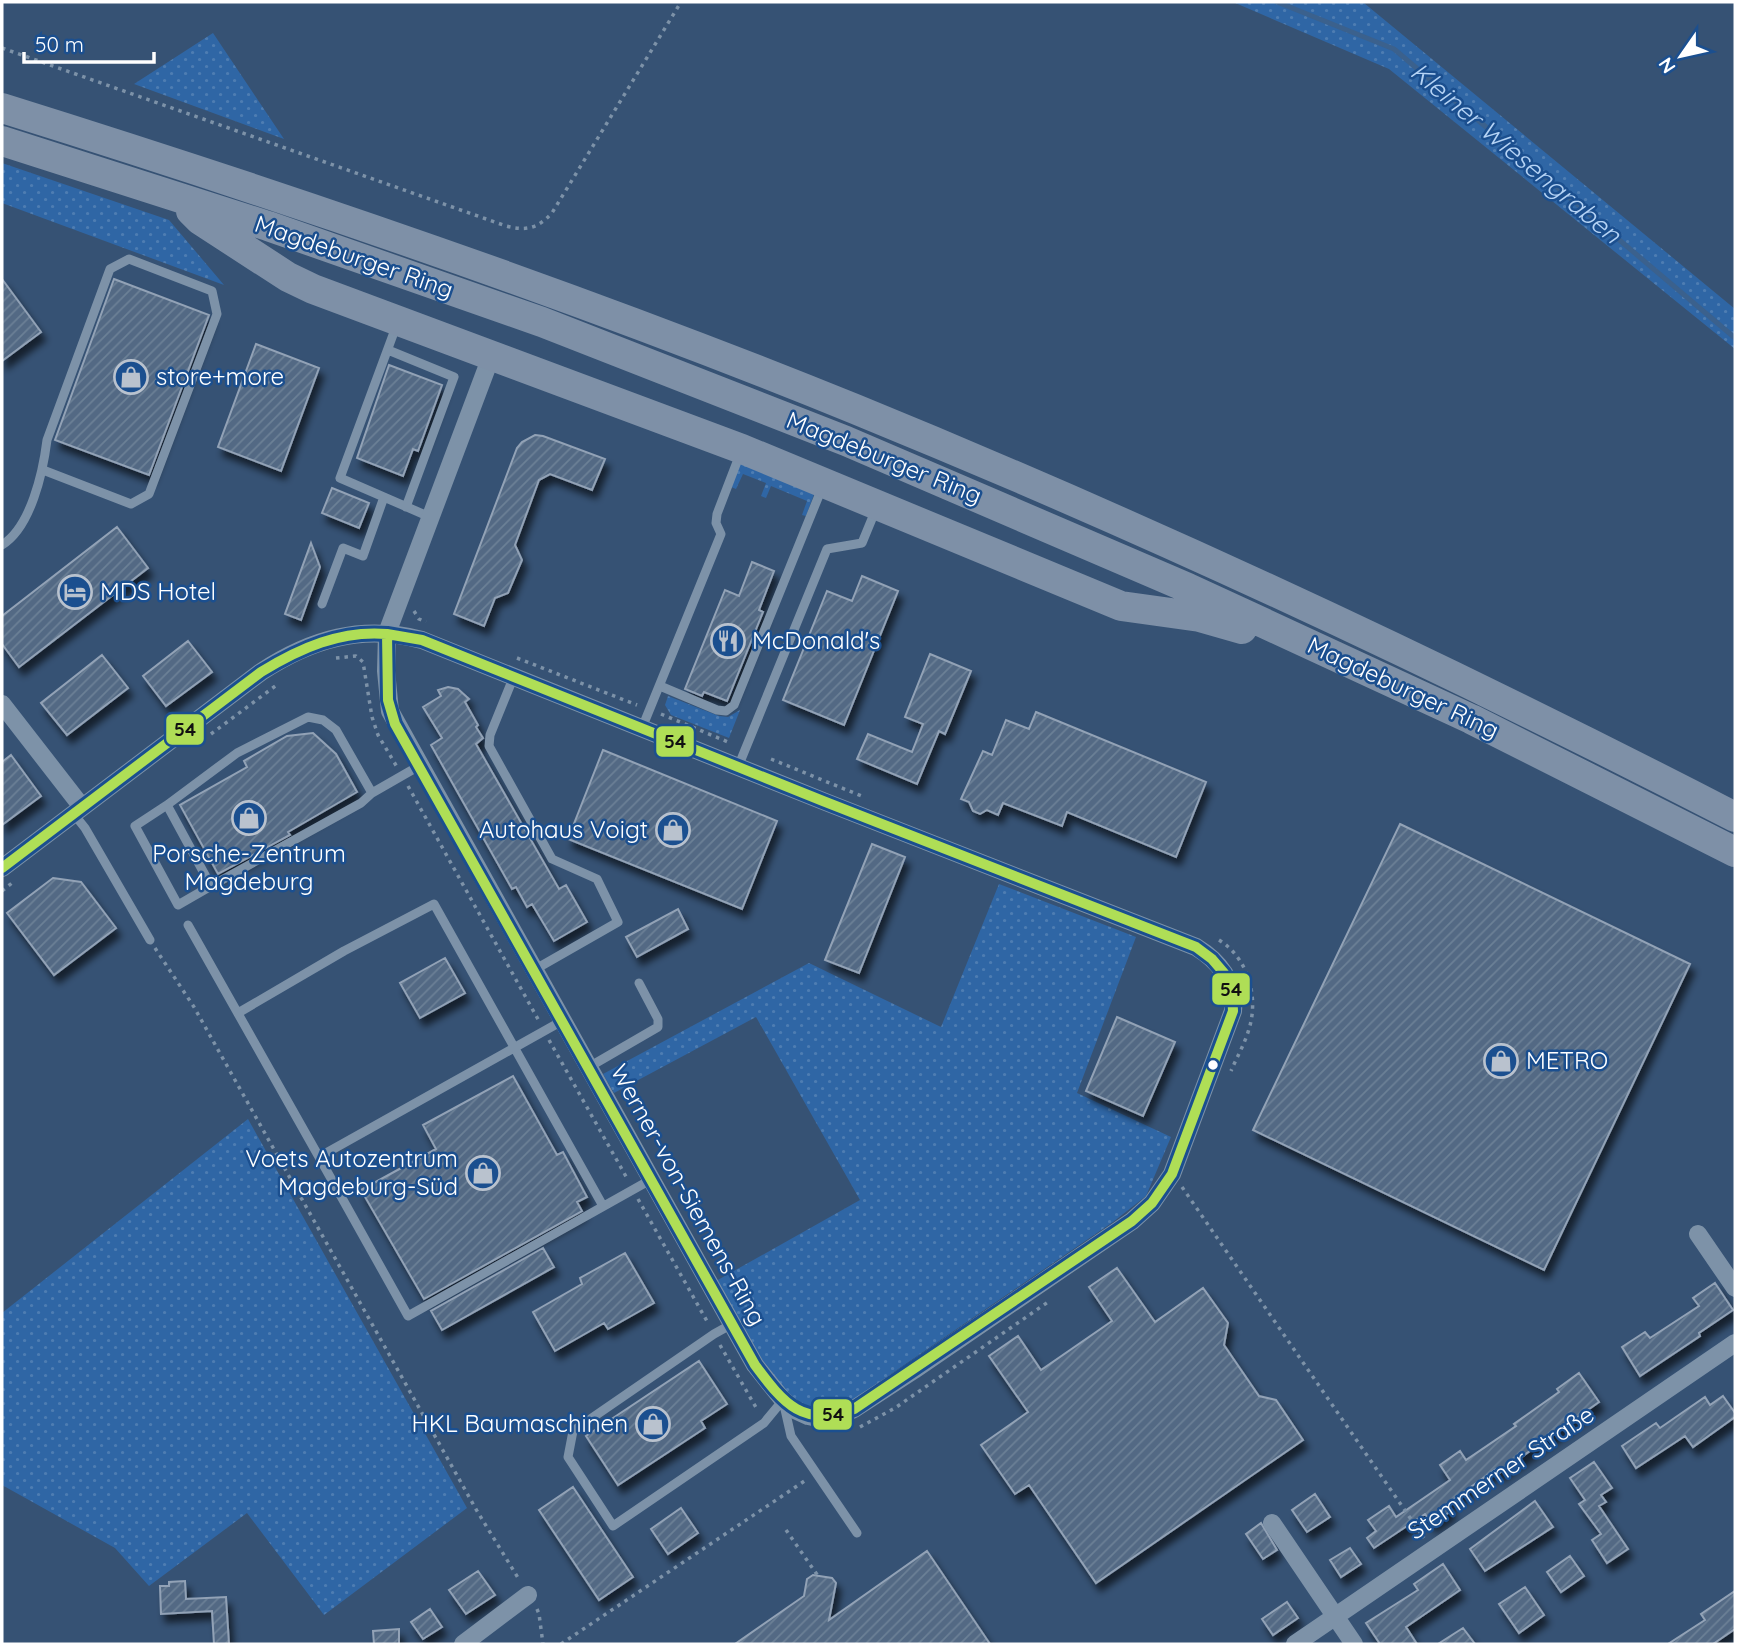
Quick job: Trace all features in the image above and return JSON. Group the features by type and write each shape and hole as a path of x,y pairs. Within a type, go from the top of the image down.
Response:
{"highway":[{"name":"Magdeburger Ring","path":"2,108 368,226 549,291 855,409 1170,544 1405,652 1735,817"},
{"name":"Magdeburger Ring","path":"2,141 176,196 542,322 846,441 1026,516 1349,662 1471,719 1735,852"},
{"path":"176,196 200,220 288,277 398,322 492,354 742,449 1121,606 1217,621 1303,654 1349,662"}],"street":[{"name":"Werner-von-Siemens-Ring","path":"2,868 261,672 288,655 327,640 387,633 422,639 1196,947 1211,957 1228,979 1234,1009 1181,1180 1132,1221 854,1409 838,1417 823,1419 795,1410 783,1400 755,1365 390,710 386,671 387,633 492,354"},
{"path":"2,704 77,810"},
{"path":"1698,1234 1735,1288"},
{"name":"Stemmerner Straße","path":"1295,1644 1735,1343"},
{"path":"1272,1523 1354,1644"},
{"path":"463,1644 528,1595"}],"lane":[{"path":"2,545 22,523 43,470 47,440 110,269 129,259 212,291 217,314 149,494 131,505 43,470"},
{"path":"398,322 340,478 430,517"},
{"path":"388,350 454,377 406,507"},
{"path":"642,728 721,534 716,523 716,514 742,449"},
{"path":"660,686 715,710 726,711 733,706 824,483"},
{"path":"322,604 342,548 363,556 384,497"},
{"path":"738,767 827,549 862,543 877,504"},
{"path":"513,676 489,746 552,859 597,879 618,922 534,970"},
{"path":"372,793 336,730 323,720 308,717 237,753 135,826 178,905 361,803 372,793 419,766"},
{"path":"167,805 211,886"},
{"path":"77,810 150,940"},
{"path":"238,1013 344,951 434,904 603,1206"},
{"path":"188,925 408,1316 652,1180"},
{"path":"589,1067 658,1027 658,1019 639,983"},
{"path":"319,1157 562,1021"},
{"path":"732,1324 573,1431 568,1457 613,1526 764,1423 783,1400"},
{"path":"783,1400 791,1436 857,1533"}],"path":[{"path":"2,48 506,226 528,229 540,225 552,213 681,2"},
{"path":"399,600 411,605 419,619 433,625"},
{"path":"507,654 650,709 869,799"},
{"path":"332,658 356,656 363,660 376,729 764,1423"},
{"path":"205,738 287,678"},
{"path":"2,891 23,876"},
{"path":"1211,937 1225,944 1238,958 1248,977 1252,994 1249,1031 1230,1072"},
{"path":"150,940 194,1007 477,1511 539,1614 543,1644"},
{"path":"1176,1199 1181,1180"},
{"path":"1181,1180 1432,1550"},
{"path":"849,1432 895,1408 1057,1296"},
{"path":"561,1644 816,1473"},
{"path":"786,1530 818,1576"}],"shaded area":[{"path":"1233,2 1364,3 1735,309 1735,349 1389,69"},
{"path":"213,33 284,139 134,84"},
{"path":"2,163 169,220 224,285 2,203"},
{"path":"744,460 816,489 806,516 802,515 807,501 771,486 766,498 761,496 766,483 743,474 736,489 731,487 738,464"},
{"path":"668,696 719,716 728,717 740,710 729,738 671,715 665,705"},
{"path":"999,884 1136,937 1077,1093 1171,1137 1146,1196 1113,1222 853,1400 831,1409 809,1406 792,1396 761,1361 716,1281 860,1200 756,1017 614,1093 603,1074 809,963 941,1027"},
{"path":"248,1119 467,1508 324,1615 247,1513 149,1586 115,1548 2,1485 2,1313"}],"building":[{"path":"2,279 41,332 2,361"},
{"name":"store+more","path":"114,279 209,315 149,475 55,440"},
{"path":"256,344 319,368 281,471 218,447"},
{"path":"389,365 442,385 418,451 413,449 403,476 357,458"},
{"path":"535,435 605,459 592,490 550,474 539,480 515,545 522,560 508,593 495,598 484,626 454,614 517,448"},
{"path":"332,488 369,503 359,528 322,513"},
{"name":"MDS Hotel","path":"117,527 148,568 19,667 2,644 2,616"},
{"path":"311,543 320,567 301,620 285,614"},
{"name":"McDonald's","path":"752,562 774,571 759,610 763,612 727,701 704,692 702,696 685,689 725,590 739,596"},
{"path":"862,576 898,591 844,725 783,700 827,591 852,601"},
{"path":"188,641 212,672 166,706 143,676"},
{"path":"930,654 971,671 945,734 939,731 917,784 857,759 868,734 912,752 923,724 905,717"},
{"path":"102,655 128,688 67,735 41,703"},
{"path":"448,687 458,689 469,699 465,702 483,738 476,744 559,889 566,885 587,922 554,941 532,904 527,907 516,887 512,889 431,745 442,738 423,707 441,696 438,690"},
{"path":"1036,712 1206,782 1176,857 1067,812 1062,826 1003,803 998,815 987,810 980,814 973,811 969,802 961,799 983,751 992,755 1006,720 1029,729"},
{"name":"Porsche-Zentrum Magdeburg","path":"313,733 336,754 357,792 288,832 290,835 218,874 180,805 247,767 244,761 287,736"},
{"name":"Autohaus Voigt","path":"603,750 777,821 742,909 568,839"},
{"path":"11,755 41,796 2,825 2,762"},
{"name":"METRO","path":"1400,824 1690,964 1544,1270 1253,1130"},
{"path":"872,844 905,857 859,973 825,960"},
{"path":"53,878 81,882 116,928 54,975 7,913"},
{"path":"678,909 688,929 637,957 626,937"},
{"path":"445,958 465,993 420,1018 400,983"},
{"path":"1117,1017 1175,1042 1143,1116 1086,1091"},
{"name":"Voets Autozentrum Magdeburg-Süd","path":"513,1076 557,1155 563,1152 587,1197 577,1202 582,1211 424,1299 361,1190 436,1149 423,1125"},
{"path":"543,1248 554,1267 442,1330 431,1311"},
{"path":"625,1253 654,1303 608,1329 604,1323 555,1351 533,1312 582,1284 580,1278"},
{"path":"1117,1268 1155,1322 1203,1288 1228,1323 1224,1345 1259,1396 1276,1400 1303,1440 1096,1583 1029,1485 1015,1494 981,1445 1028,1412 989,1356 1018,1336 1041,1370 1112,1321 1089,1287"},
{"path":"1715,1283 1733,1310 1699,1333 1700,1336 1640,1376 1622,1347 1645,1332 1650,1338 1699,1306 1693,1298"},
{"name":"HKL Baumaschinen","path":"699,1361 727,1404 701,1421 705,1428 618,1485 586,1436"},
{"path":"1579,1373 1599,1402 1499,1473 1496,1469 1447,1504 1451,1511 1432,1524 1425,1514 1374,1548 1367,1538 1376,1531 1368,1520 1389,1506 1396,1517 1450,1480 1440,1465 1460,1451 1466,1460 1516,1426 1514,1424 1559,1392 1557,1389"},
{"path":"1723,1396 1735,1417 1693,1447 1685,1436 1636,1468 1622,1446 1656,1423 1660,1428 1705,1397 1710,1405"},
{"path":"1594,1462 1612,1488 1601,1495 1606,1502 1599,1506 1628,1549 1607,1563 1592,1540 1601,1534 1579,1504 1585,1500 1570,1478"},
{"path":"573,1487 633,1577 599,1600 539,1510"},
{"path":"1315,1494 1330,1517 1307,1532 1292,1510"},
{"path":"1535,1501 1553,1527 1485,1571 1470,1549"},
{"path":"681,1508 698,1533 668,1554 651,1529"},
{"path":"1261,1523 1277,1550 1263,1559 1246,1534"},
{"path":"1350,1548 1361,1564 1341,1577 1330,1560"},
{"path":"927,1551 990,1644 735,1644 804,1596 807,1579 813,1575 832,1578 836,1583 829,1620"},
{"path":"1570,1556 1584,1576 1561,1592 1547,1572"},
{"path":"1443,1564 1460,1590 1406,1627 1417,1644 1380,1644 1366,1623 1418,1590 1414,1584"},
{"path":"478,1571 495,1595 466,1614 449,1590"},
{"path":"185,1581 186,1599 226,1597 229,1644 214,1644 212,1611 161,1614 160,1586 169,1586 169,1582"},
{"path":"1525,1587 1544,1615 1519,1633 1499,1604"},
{"path":"1735,1591 1735,1629 1713,1644 1668,1644 1705,1620 1701,1614"},
{"path":"1287,1602 1298,1618 1273,1635 1262,1619"},
{"path":"430,1609 442,1627 423,1639 411,1622"},
{"path":"1463,1628 1475,1644 1438,1644"},
{"path":"399,1629 399,1644 374,1644 373,1631"}],"waterway":[{"name":"Kleiner Wiesengraben","path":"1277,2 1394,49 1735,338"}],"transit line":[{"name":"54","path":"2,868 261,672 321,642 353,635 387,634"},
{"name":"54","path":"387,634 422,640 1196,947 1224,973 1232,991 1233,1011 1172,1174 1152,1203 1132,1221 854,1409 821,1416 796,1409 776,1391 755,1365 395,724 388,700 387,634"}],"place":[{"name":"store+more","path":"131,377"},
{"name":"MDS Hotel","path":"75,592"},
{"name":"McDonald's","path":"728,641"},
{"name":"Porsche-Zentrum Magdeburg","path":"249,818"},
{"name":"Autohaus Voigt","path":"673,830"},
{"name":"METRO","path":"1501,1061"},
{"name":"Voets Autozentrum Magdeburg-Süd","path":"483,1173"},
{"name":"HKL Baumaschinen","path":"653,1424"}]}
